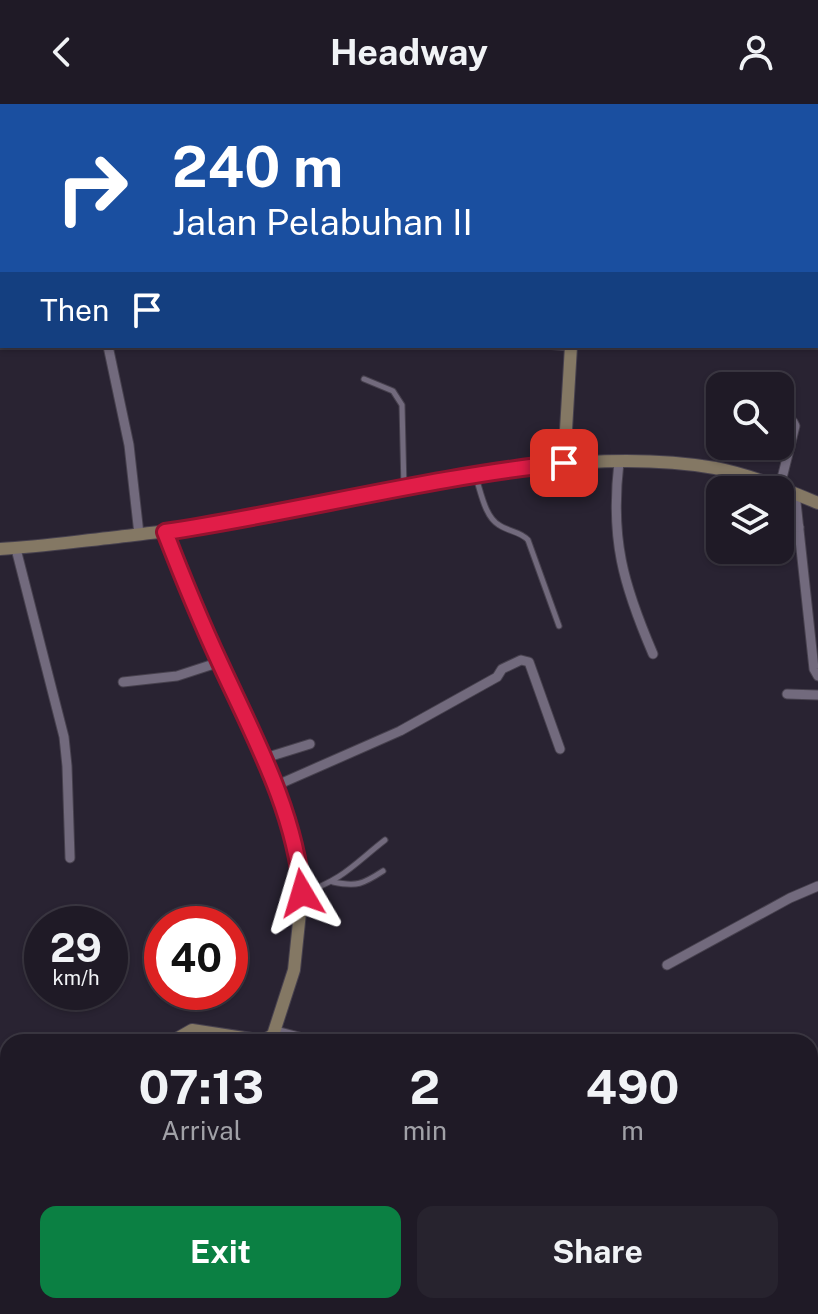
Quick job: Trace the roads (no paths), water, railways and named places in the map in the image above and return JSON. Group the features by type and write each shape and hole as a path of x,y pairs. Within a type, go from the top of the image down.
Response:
{"main road":[{"path":"564,463 571,348"},
{"path":"0,549 165,532 246,520 475,476 564,463 685,464 744,476"},
{"path":"795,493 818,503"},
{"path":"165,532 265,758 298,856 302,893 294,970 270,1034"},
{"path":"185,1034 192,1030 236,1034"}],"street":[{"path":"108,348 124,420 139,534"},
{"path":"619,462 615,507 620,562 653,654"},
{"path":"795,493 814,669 818,676"},
{"path":"794,528 799,527"},
{"path":"16,549 64,737 70,858"},
{"path":"275,786 400,731 497,677 502,669 521,660 529,662 560,749"},
{"path":"123,682 177,676 220,662"},
{"path":"787,694 817,693"},
{"path":"265,758 310,744"},
{"path":"667,965 818,886"}],"lane":[{"path":"364,379 393,391 402,405 404,490"},
{"path":"475,476 491,518 528,540 559,626"},
{"path":"302,893 332,882 352,870 385,840"},
{"path":"332,882 353,886 383,871"}]}
